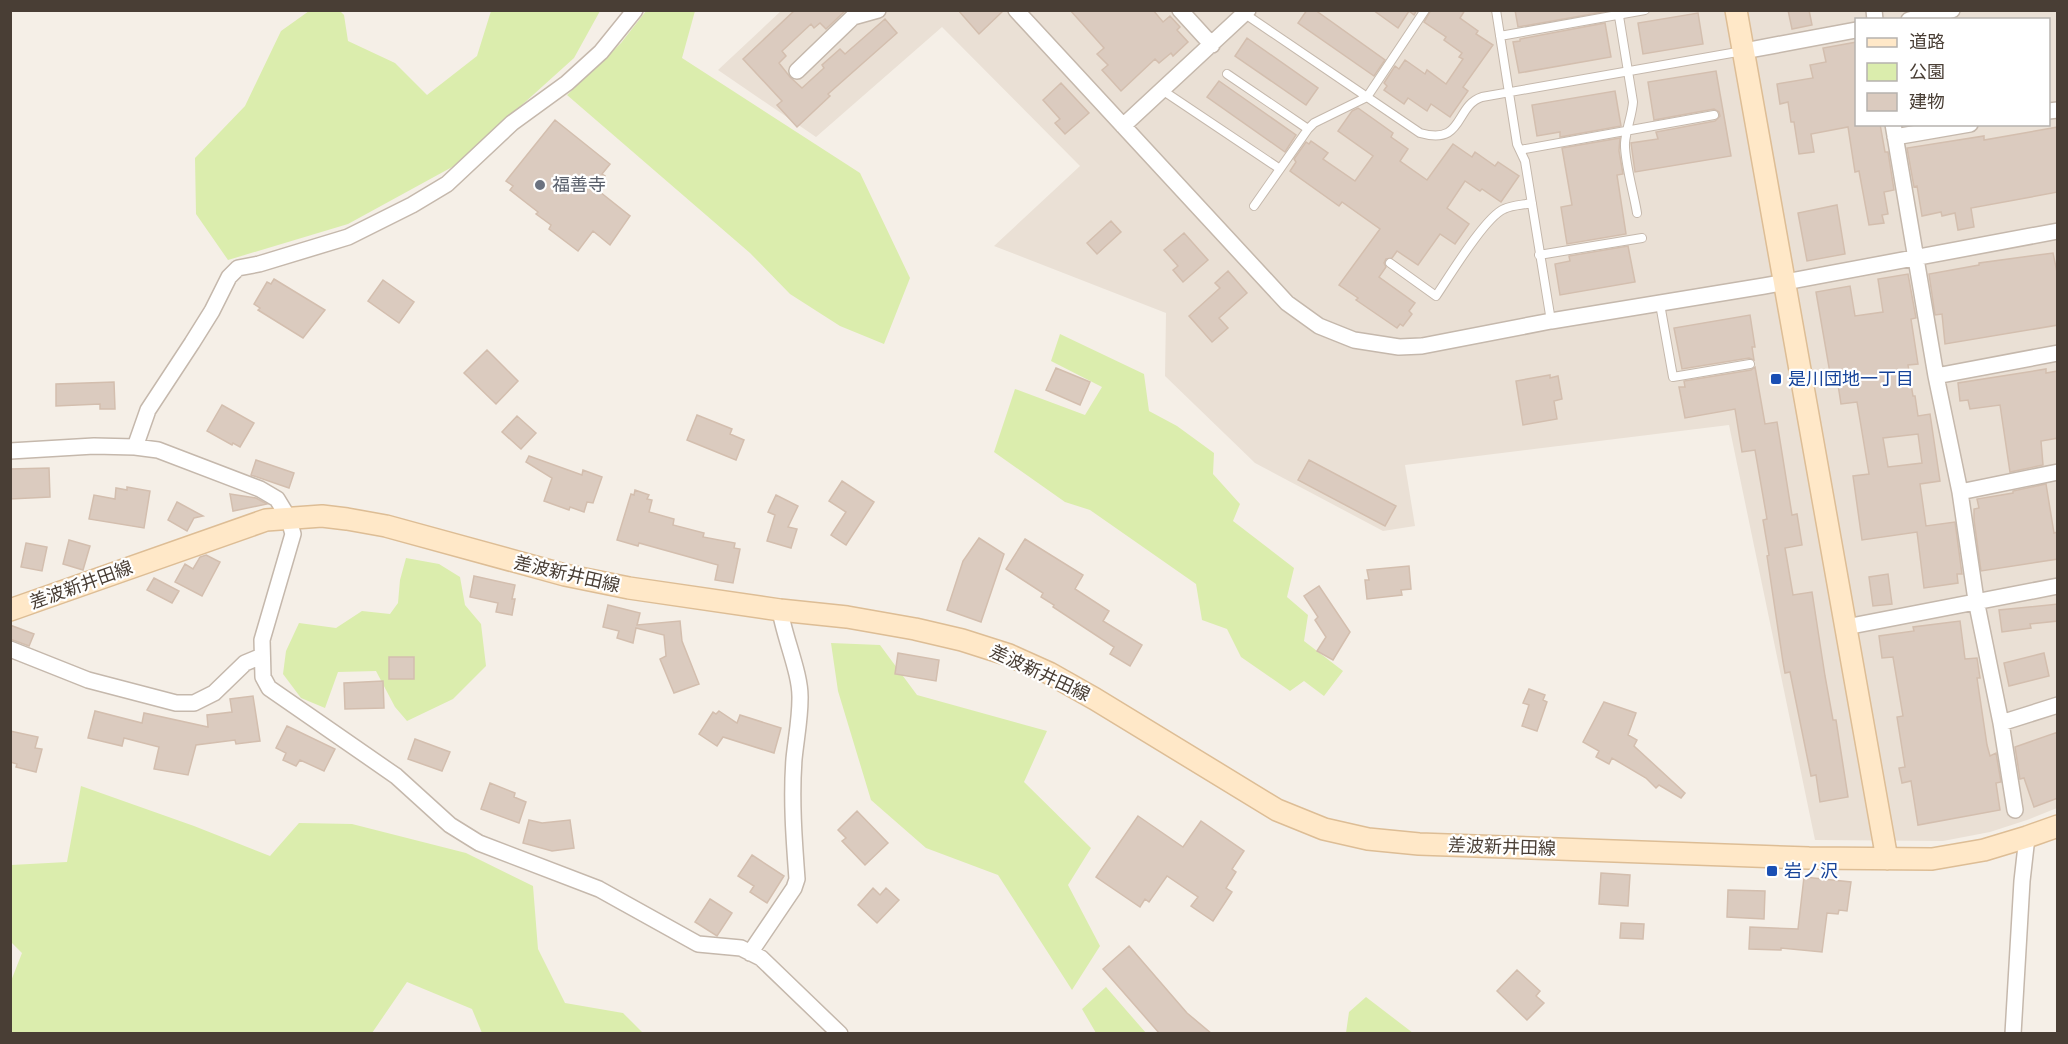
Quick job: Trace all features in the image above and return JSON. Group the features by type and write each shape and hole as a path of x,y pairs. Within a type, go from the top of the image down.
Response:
{"main road":[{"path":"1736,10 1887,859"},
{"name":"差波新井田線","path":"10,610 266,520 322,516 386,526 565,575 629,588 780,610 847,617 962,640 1009,655 1049,673 1277,810 1334,831 1368,839 1419,844 1786,858 1932,859 1984,850 2058,826"}],"street":[{"path":"135,447 148,410 202,327 229,277 238,268 259,264 348,237 412,206 447,184 512,123 567,83 601,51 635,10"},
{"path":"797,71 853,17 878,10"},
{"path":"1016,10 1287,303 1319,326 1354,340 1399,347 1422,346 2058,231"},
{"path":"1180,10 1212,45"},
{"path":"1918,18 1952,10"},
{"path":"1123,126 1247,12"},
{"path":"1744,51 1855,30"},
{"path":"1948,126 1894,131 1935,376 1960,492 1976,600 2001,723 2015,810"},
{"path":"1935,376 2058,353"},
{"path":"10,451 94,446 158,450 260,489 277,499 288,517 293,534 262,640 263,677 269,688 396,776 450,825 480,843 599,889 698,944 741,948 761,958 840,1034"},
{"path":"1960,492 2058,472"},
{"path":"1846,627 1976,600 2058,586"},
{"path":"750,953 794,888 797,879 792,812 800,698 780,610"},
{"path":"10,649 88,680 176,703 194,702 214,693 245,663 262,656"},
{"path":"2001,723 2058,705"},
{"path":"2013,1034 2022,881 2027,837"}],"lane":[{"path":"1254,206 1314,123 1367,97 1425,10"},
{"path":"1496,10 1517,144 1525,162 1551,321"},
{"path":"1500,36 1645,10"},
{"path":"1247,12 1420,133 1439,137 1454,128 1477,98 1744,51"},
{"path":"1619,13 1634,102 1625,145 1637,213"},
{"path":"1227,74 1308,129"},
{"path":"1162,90 1280,169"},
{"path":"1520,150 1714,115"},
{"path":"1390,263 1437,296 1473,240 1497,213 1504,209 1532,203"},
{"path":"1539,255 1642,238"},
{"path":"1660,304 1673,377 1750,364"}],"shaded area":[{"path":"782,10 2057,11 2057,808 1990,832 1943,841 1815,840 1729,425 1405,465 1415,526 1383,531 1255,463 1165,376 1166,313 994,246 1080,166 942,27 816,137 718,70"}],"green space":[{"path":"309,11 340,11 344,15 348,41 395,63 427,95 477,56 491,11 600,11 574,58 454,166 348,224 228,260 196,214 195,158 245,106 281,31"},
{"path":"646,11 695,11 682,58 860,173 910,278 884,344 840,326 790,294 750,253 567,95 621,43"},
{"path":"1060,334 1144,374 1149,411 1177,426 1214,453 1213,474 1240,504 1233,521 1294,568 1287,597 1308,615 1304,641 1343,671 1324,696 1304,681 1290,691 1241,657 1227,629 1202,620 1196,584 1090,510 1065,502 994,452 1015,389 1085,415 1102,387 1051,361"},
{"path":"406,558 439,564 460,577 465,605 481,624 486,666 453,699 407,721 395,707 376,671 338,672 325,708 301,698 283,674 286,651 299,623 336,628 362,611 390,614 398,603 400,580"},
{"path":"831,643 880,645 917,695 1047,731 1024,782 1091,848 1068,885 1100,946 1072,990 998,875 926,848 871,800 838,691"},
{"path":"81,786 270,856 299,823 352,824 466,853 533,886 538,949 565,1003 623,1013 643,1033 482,1033 472,1009 407,982 372,1033 11,1033 11,981 22,953 11,942 11,865 67,862"},
{"path":"1106,987 1146,1033 1096,1033 1082,1009"},
{"path":"1366,997 1413,1033 1346,1033 1349,1012"}],"building":[{"path":"795,10 846,10 826,29 820,23 814,28 811,24 782,51 786,56 779,63 802,88 840,49 845,54 885,19 897,33 828,94 830,96 797,127 777,105 782,101 743,59"},
{"path":"958,10 1004,10 979,34"},
{"path":"1070,10 1153,10 1163,22 1170,16 1180,27 1177,30 1188,42 1173,56 1171,53 1159,63 1155,59 1121,91 1102,70 1108,65 1097,54 1104,48"},
{"path":"1307,10 1315,10 1385,60 1374,76 1298,23"},
{"path":"1373,10 1417,10 1414,15 1409,11 1398,28"},
{"path":"1431,10 1465,10 1460,18 1478,31 1476,34 1493,45 1463,87 1468,91 1450,117 1431,104 1427,111 1408,98 1404,104 1384,90 1387,86 1384,83 1395,66 1399,69 1405,60 1425,74 1427,70 1446,84 1463,59 1459,57 1462,53 1444,40 1446,37 1424,22"},
{"path":"1515,10 1602,10 1603,12 1518,27"},
{"path":"1788,10 1809,10 1812,25 1792,29"},
{"path":"1698,13 1703,44 1643,54 1638,23"},
{"path":"1605,23 1611,57 1519,73 1513,42"},
{"path":"1247,38 1318,88 1306,105 1235,56"},
{"path":"1855,42 1855,126 1880,126 1885,152 1888,152 1894,190 1884,192 1888,214 1882,215 1884,223 1869,225 1859,171 1855,172 1848,127 1811,134 1814,152 1799,154 1788,102 1780,104 1777,84 1813,78 1810,65 1826,62 1823,48"},
{"path":"1716,71 1731,156 1635,172 1631,143 1658,139 1656,132 1715,121 1720,116 1719,112 1714,109 1654,120 1648,82"},
{"path":"1219,81 1296,135 1285,152 1207,97"},
{"path":"1061,83 1089,113 1065,134 1055,123 1060,119 1043,100"},
{"path":"1615,91 1621,126 1560,137 1560,132 1537,136 1532,105"},
{"path":"1358,108 1393,133 1391,137 1408,149 1400,161 1427,180 1453,144 1472,157 1475,152 1495,166 1498,162 1519,176 1501,202 1465,181 1447,208 1469,224 1455,244 1440,234 1418,265 1397,251 1392,258 1386,259 1384,263 1386,267 1379,277 1415,303 1409,311 1412,314 1403,326 1400,324 1397,328 1356,300 1358,298 1339,285 1380,229 1342,202 1339,206 1290,171 1296,162 1294,159 1306,142 1309,144 1311,141 1328,153 1323,159 1355,181 1373,156 1338,131 1352,111"},
{"name":"福善寺","path":"555,120 610,164 602,174 605,176 595,188 630,216 610,245 593,231 578,251 549,229 551,225 510,190 513,186 506,181"},
{"path":"2058,127 2058,192 1971,208 1974,227 1958,230 1955,213 1942,216 1941,212 1922,216 1907,148 1984,136 1984,140"},
{"path":"1620,138 1619,151 1623,174 1617,175 1626,234 1567,244 1561,207 1572,205 1562,148"},
{"path":"1837,205 1845,254 1807,261 1798,213"},
{"path":"1111,221 1121,232 1097,254 1087,243"},
{"path":"1184,233 1208,260 1183,282 1173,270 1178,266 1164,250"},
{"path":"1628,246 1635,282 1560,295 1555,264 1570,261 1569,256"},
{"path":"2053,253 2058,277 2058,325 1945,344 1942,314 1935,315 1929,274 1979,265 1979,263"},
{"path":"1228,271 1247,293 1219,318 1228,328 1212,342 1189,316 1220,288 1215,283"},
{"path":"1908,274 1916,318 1911,319 1918,364 1908,365 1918,416 1930,414 1940,481 1920,484 1926,526 1955,522 1962,574 1957,574 1958,583 1924,588 1917,532 1862,540 1853,476 1869,474 1857,402 1841,404 1837,378 1831,379 1816,292 1850,286 1855,316 1883,312 1878,279","holes":["1918,434 1922,463 1888,467 1883,438"]},
{"path":"274,279 325,310 303,338 258,310 260,308 254,304 267,282 271,284"},
{"path":"383,280 414,302 399,323 368,301"},
{"path":"1750,315 1755,347 1752,347 1754,360 1749,358 1682,369 1674,328"},
{"path":"487,350 518,381 496,404 464,373"},
{"path":"1755,367 1765,424 1777,422 1792,515 1797,514 1802,545 1785,548 1793,595 1812,592 1848,797 1820,802 1816,775 1811,776 1790,672 1785,673 1783,662 1767,556 1769,555 1763,520 1767,519 1755,450 1742,452 1735,409 1685,418 1679,387 1685,387 1684,381 1751,370"},
{"path":"1056,368 1090,382 1080,405 1046,390"},
{"path":"2046,369 2046,373 2058,371 2058,438 2041,441 2043,465 2010,472 2000,405 1970,409 1968,400 1960,401 1958,383"},
{"path":"1550,375 1550,378 1558,376 1562,399 1554,401 1557,419 1523,425 1516,381"},
{"path":"114,382 115,409 100,409 100,404 56,406 56,384"},
{"path":"222,405 254,423 240,447 207,431"},
{"path":"697,415 732,429 730,434 744,440 736,460 687,440"},
{"path":"517,416 536,433 521,449 502,432"},
{"path":"529,456 582,475 583,470 602,477 593,503 587,502 584,512 570,507 569,510 544,501 552,478 526,462"},
{"path":"256,460 294,473 289,488 251,475"},
{"path":"1309,460 1396,506 1385,526 1298,480"},
{"path":"49,468 50,497 10,499 10,469"},
{"path":"842,481 874,502 846,545 831,535 846,512 829,501"},
{"path":"2046,484 2054,533 2058,532 2058,559 1981,571 1974,520 1974,509 1979,508 1977,499"},
{"path":"127,487 150,491 144,528 89,519 94,495 115,499 116,488 127,490"},
{"path":"635,490 649,495 647,499 652,500 649,512 674,519 673,525 704,533 703,537 735,543 734,548 740,549 733,583 715,580 718,565 639,543 638,546 617,540 631,494 634,495"},
{"path":"230,494 256,498 267,504 233,511"},
{"path":"776,495 798,506 788,527 797,529 791,548 767,541 775,515 768,512"},
{"path":"177,502 203,516 194,518 187,531 168,520"},
{"path":"979,538 1004,554 981,622 947,610 963,561"},
{"path":"1025,539 1083,575 1075,589 1109,611 1103,621 1142,645 1130,666 1110,654 1114,647 1053,607 1054,605 1041,597 1043,593 1006,569"},
{"path":"69,540 90,546 83,570 63,564"},
{"path":"26,543 47,547 42,571 21,567"},
{"path":"206,555 220,562 202,596 175,582 185,564 193,569 200,557"},
{"path":"1409,566 1411,589 1401,590 1402,595 1367,599 1365,580 1369,580 1367,570"},
{"path":"1888,574 1892,604 1873,606 1869,577"},
{"path":"474,576 515,585 512,615 496,612 498,603 470,597"},
{"path":"154,578 179,591 172,603 147,590"},
{"path":"1319,586 1350,632 1333,660 1317,651 1326,637 1315,620 1318,617 1304,596"},
{"path":"2058,604 2058,621 2030,624 2031,628 2002,632 1999,610"},
{"path":"608,605 640,613 637,625 680,621 682,641 699,684 674,693 660,659 666,656 664,635 636,628 633,643 617,638 619,631 603,627"},
{"path":"1960,621 1965,659 1977,658 1980,678 1977,678 1987,745 1990,756 1996,753 2001,782 1996,783 2000,810 1918,825 1911,781 1902,783 1899,768 1905,767 1897,717 1903,716 1893,657 1882,658 1879,636 1914,631 1913,627"},
{"path":"10,625 34,634 29,646 10,639"},
{"path":"898,653 939,660 936,681 895,674"},
{"path":"2044,653 2049,676 2009,686 2004,663"},
{"path":"389,657 414,657 414,679 389,679"},
{"path":"383,681 384,708 345,709 344,683"},
{"path":"1529,689 1545,695 1543,700 1547,702 1537,731 1522,726 1529,705 1523,703"},
{"path":"253,696 260,741 236,744 235,740 196,745 188,775 154,769 159,747 124,738 122,746 88,738 95,711 142,723 144,713 208,727 207,715 232,712 230,699"},
{"path":"1604,702 1636,713 1628,735 1637,740 1634,746 1685,793 1681,798 1659,785 1656,788 1646,778 1612,758 1609,764 1596,757 1599,751 1583,742"},
{"path":"719,711 737,723 740,715 781,728 774,753 723,737 717,746 699,734 713,712 716,714"},
{"path":"287,726 335,749 324,771 300,760 296,766 283,760 286,753 276,748"},
{"path":"10,731 38,737 35,748 42,749 36,772 16,767 17,764 10,762"},
{"path":"2058,732 2058,798 2034,807 2024,778 2020,779 2015,747"},
{"path":"415,739 450,752 442,771 408,759"},
{"path":"490,783 515,793 514,797 526,802 519,823 481,809"},
{"path":"857,811 888,843 865,865 842,841 846,838 838,830"},
{"path":"1138,816 1183,847 1201,821 1244,851 1232,869 1236,872 1226,888 1232,892 1213,921 1191,906 1198,897 1167,876 1149,902 1145,899 1140,907 1096,877"},
{"path":"529,820 542,823 570,820 574,848 552,851 523,843"},
{"path":"752,855 784,876 767,903 750,892 754,886 738,876"},
{"path":"1601,873 1630,875 1628,906 1599,904"},
{"path":"1804,877 1851,882 1847,911 1839,910 1838,914 1827,913 1822,952 1781,948 1781,950 1749,949 1750,927 1798,929"},
{"path":"873,888 880,895 886,888 899,900 877,923 858,905"},
{"path":"1728,890 1765,891 1764,919 1727,917"},
{"path":"710,899 732,913 717,936 695,922"},
{"path":"1621,923 1644,924 1643,939 1620,938"},
{"path":"1129,946 1187,1013 1212,1034 1160,1034 1103,969"},
{"path":"1517,970 1540,991 1536,996 1544,1003 1527,1020 1497,991"}],"place":[{"name":"福善寺","path":"540,185"},
{"name":"是川団地一丁目","path":"1776,379"},
{"name":"岩ノ沢","path":"1772,871"}]}
